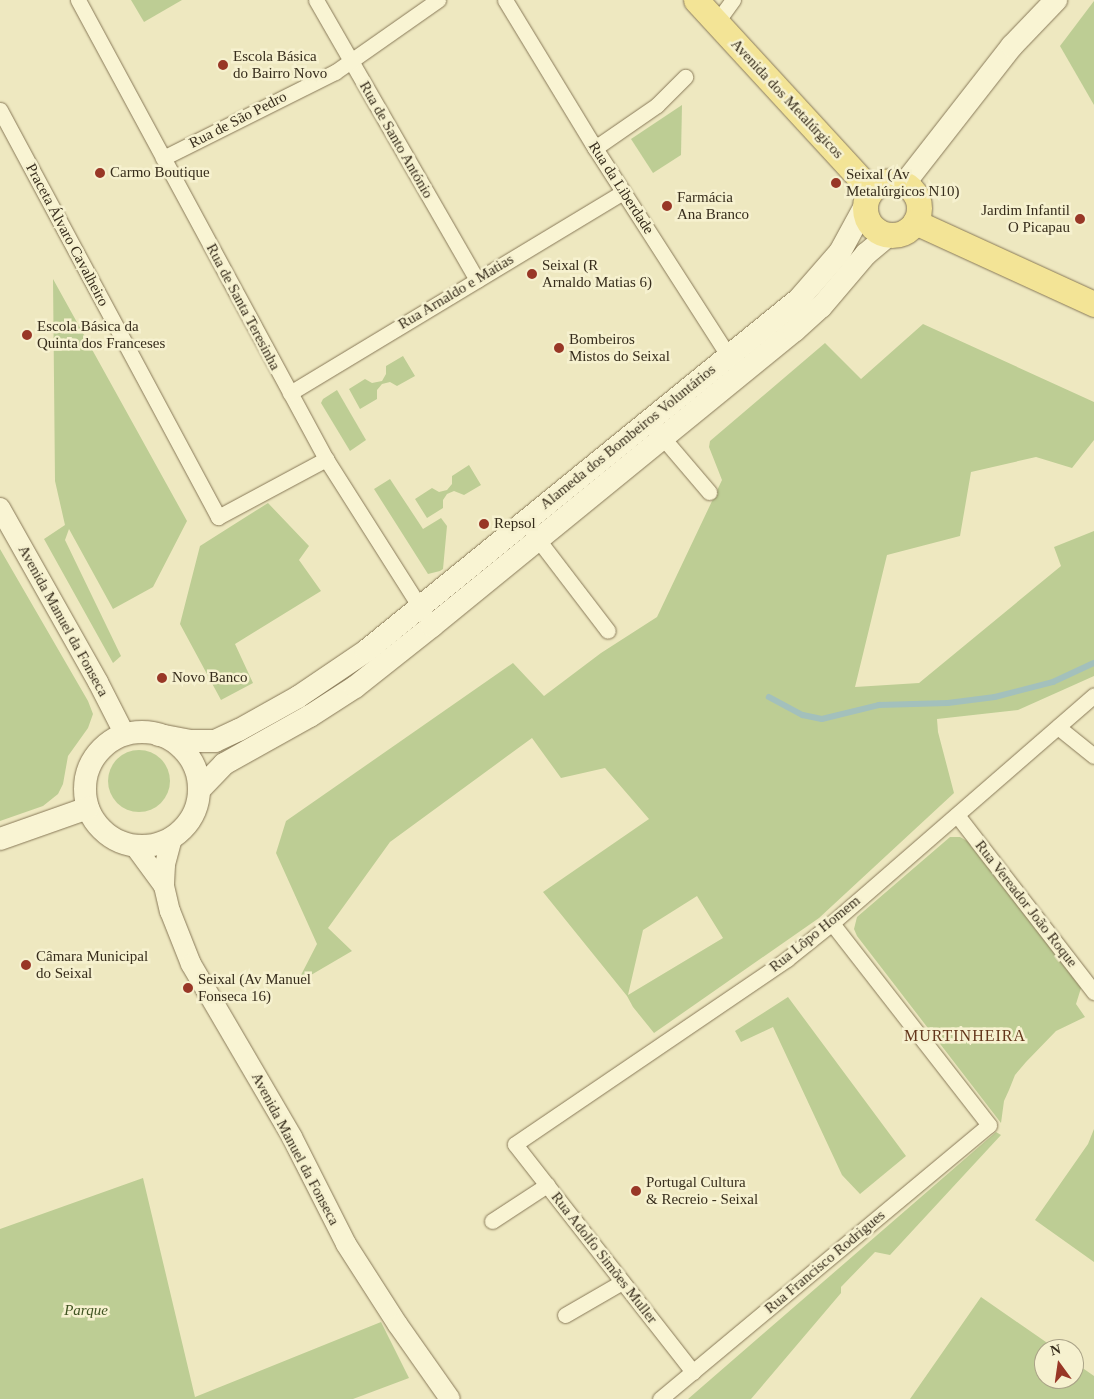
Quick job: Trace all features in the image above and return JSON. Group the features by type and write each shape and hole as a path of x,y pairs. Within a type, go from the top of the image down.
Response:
{"main road":[{"name":"Avenida dos Metalúrgicos","path":"696,0 868,199"},
{"path":"1012,46 1039,0"},
{"path":"904,184 1012,46 1056,0"},
{"path":"886,181 904,184 918,200 919,211 915,222 904,232 889,235 879,232 871,226 866,218 868,199 886,181"},
{"name":"Alameda dos Bombeiros Voluntários","path":"159,735 203,742 215,740 239,730 338,672 799,299 840,252 868,199"},
{"path":"915,222 1094,304"},
{"name":"Alameda dos Bombeiros Voluntários","path":"199,790 224,764 310,716 355,687 432,626 821,307 866,254 889,235"},
{"path":"136,732 159,735 184,750 192,762 199,790 191,817 172,838 147,846 122,842 101,829 88,808 86,778 93,759 107,744 136,732"},
{"path":"0,839 88,808"}],"street":[{"name":"Rua de Santa Teresinha","path":"78,0 326,459 432,626"},
{"name":"Rua de Santo António","path":"316,0 477,280"},
{"name":"Rua de São Pedro","path":"163,158 323,78 350,62 438,0"},
{"name":"Rua da Liberdade","path":"505,0 595,148 740,375"},
{"path":"720,27 733,0"},
{"path":"595,148 657,104 685,77"},
{"name":"Praceta Álvaro Cavalheiro","path":"0,110 218,517 326,459"},
{"name":"Rua Arnaldo e Matias","path":"290,393 623,192"},
{"path":"648,420 709,492"},
{"name":"Avenida Manuel da Fonseca","path":"0,508 98,682 125,735"},
{"path":"524,521 608,631"},
{"name":"Rua Lôpo Homem","path":"515,1144 787,959 832,923 1094,695"},
{"path":"1058,727 1094,756"},
{"name":"Rua Vereador João Roque","path":"957,815 1094,992"},
{"name":"Avenida Manuel da Fonseca","path":"172,838 165,865 164,886 171,913 191,964 292,1137 346,1244 398,1325 450,1399"},
{"name":"Avenida Manuel da Fonseca","path":"134,845 164,886"},
{"name":"Rua Francisco Rodrigues","path":"660,1399 989,1126 832,923"},
{"name":"Rua Adolfo Simões Muller","path":"515,1144 693,1372"},
{"path":"492,1221 547,1185"},
{"path":"565,1315 622,1282"}],"green space":[{"path":"131,0 182,0 144,22"},
{"path":"1094,1 1094,105 1060,46"},
{"path":"682,105 681,155 653,173 631,139"},
{"path":"53,279 187,521 153,587 113,609 69,529 65,540 121,656 113,663 44,539 65,525 55,481"},
{"path":"923,324 1094,402 1094,440 1072,468 1036,457 971,472 960,536 887,555 855,687 919,683 1061,566 1054,547 1094,531 1094,676 1018,710 937,719 938,732 954,793 819,918 654,1033 633,1007 627,996 543,892 649,819 605,768 561,778 532,738 390,842 328,928 352,951 311,975 301,975 317,944 276,853 286,821 513,663 544,696 601,653 657,617 722,480 709,447 710,441 825,343 861,379","holes":["697,896 723,938 628,995 643,930"]},
{"path":"403,356 415,376 397,386 390,382 382,384 377,390 377,399 360,409 349,389 365,379 372,383 382,381 386,374 386,366"},
{"path":"337,390 366,440 350,451 321,403 323,399"},
{"path":"469,465 481,485 464,495 454,491 447,494 443,500 443,508 427,518 415,499 432,488 439,492 447,490 452,484 452,476"},
{"path":"390,479 423,529 441,518 447,526 443,569 440,571 428,574 374,489"},
{"path":"268,503 309,546 299,560 321,591 235,644 253,683 221,700 180,624 200,546"},
{"path":"0,549 88,701 93,714 88,728 68,756 63,784 58,794 43,806 0,821"},
{"path":"139,750 151,753 161,759 167,769 170,781 167,793 161,803 151,809 139,812 127,809 117,803 111,793 108,781 111,769 117,759 127,753"},
{"path":"950,837 960,837 967,841 1081,988 1076,1004 1085,1017 1056,1031 1015,1075 1004,1101 1001,1123 857,936 854,929 857,917"},
{"path":"788,997 906,1156 860,1194 842,1175 773,1027 741,1042 735,1031"},
{"path":"1094,1129 1094,1262 1035,1220 1088,1144"},
{"path":"996,1132 1001,1135 890,1255 875,1252 841,1287 841,1293 751,1399 688,1399"},
{"name":"Parque","path":"143,1178 195,1397 381,1322 409,1378 353,1399 0,1399 0,1229"},
{"path":"981,1297 1042,1339 1034,1339 1034,1389 1084,1389 1084,1369 1094,1376 1094,1399 910,1399"}],"waterway":[{"path":"769,697 803,715 822,719 879,705 948,703 995,697 1053,682 1094,663"}],"place":[{"name":"Escola Básica do Bairro Novo","path":"223,65"},
{"name":"Carmo Boutique","path":"100,173"},
{"name":"Seixal (Av Metalúrgicos N10)","path":"836,183"},
{"name":"Farmácia Ana Branco","path":"667,206"},
{"name":"Jardim Infantil O Picapau","path":"1080,219"},
{"name":"Seixal (R Arnaldo Matias 6)","path":"532,274"},
{"name":"Escola Básica da Quinta dos Franceses","path":"27,335"},
{"name":"Bombeiros Mistos do Seixal","path":"559,348"},
{"name":"Repsol","path":"484,524"},
{"name":"Novo Banco","path":"162,678"},
{"name":"Câmara Municipal do Seixal","path":"26,965"},
{"name":"Seixal (Av Manuel Fonseca 16)","path":"188,988"},
{"name":"Portugal Cultura & Recreio - Seixal","path":"636,1191"}],"district":[{"name":"MURTINHEIRA","path":"965,1036"}]}
